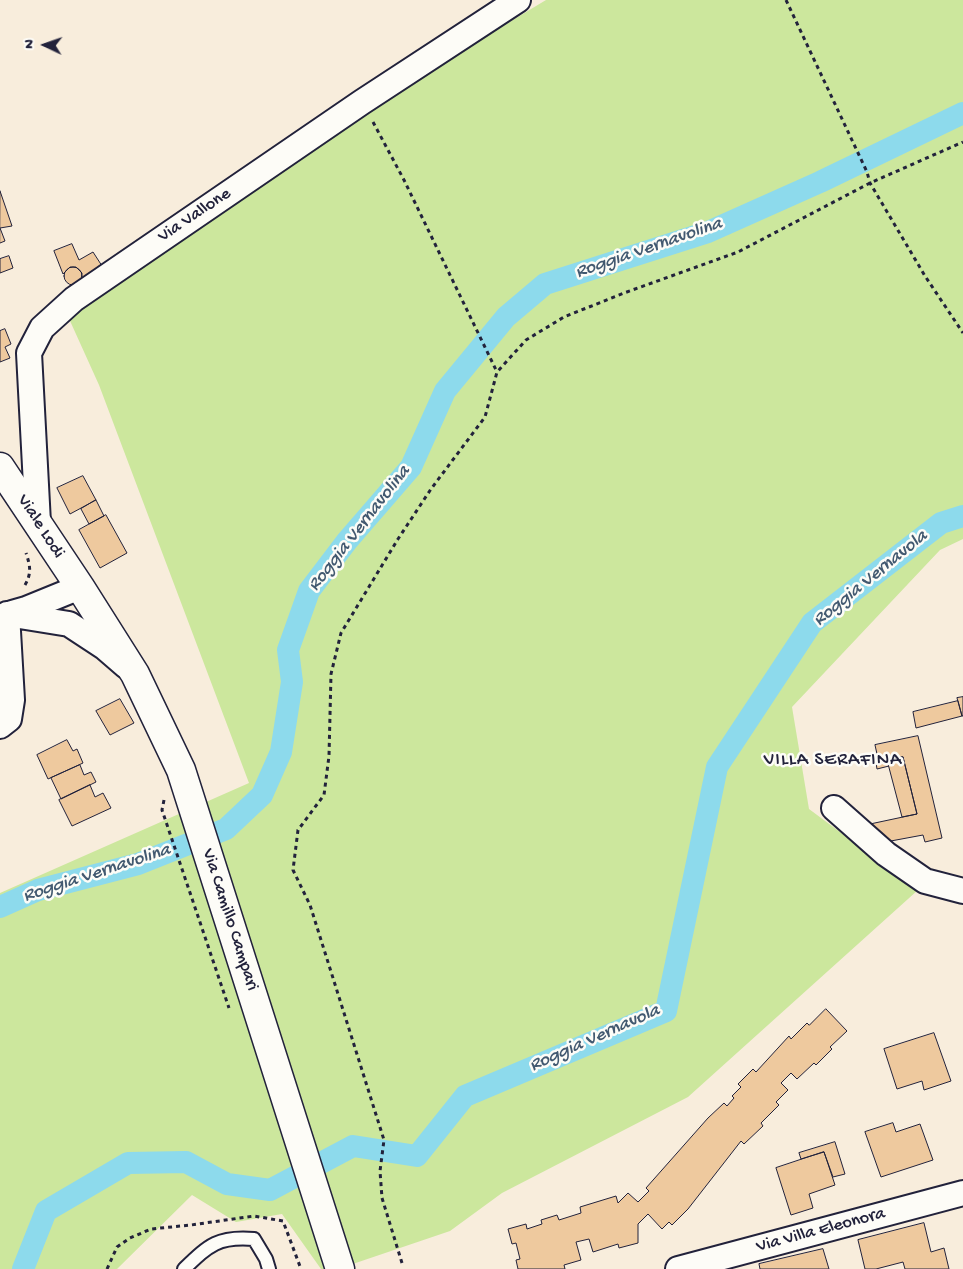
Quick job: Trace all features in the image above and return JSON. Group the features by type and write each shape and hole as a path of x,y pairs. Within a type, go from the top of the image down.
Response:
{"street":[{"name":"Via Vallone","path":"38,523 29,353 42,328 74,299 362,102 518,0"},
{"name":"Viale Lodi","path":"0,467 80,587"},
{"path":"3,615 26,609 80,587"},
{"name":"Via Camillo Campari","path":"80,587 135,674 181,770 340,1269"},
{"path":"3,615 69,624 104,647 135,674"},
{"path":"0,726 9,720 12,700 3,615"},
{"path":"834,808 886,854 925,881 963,891"},
{"name":"Via Villa Eleonora","path":"678,1269 963,1193"}],"lane":[{"path":"184,1269 203,1251 218,1242 238,1238 254,1239 266,1259 269,1269"}],"path":[{"path":"786,0 856,147 870,183 925,276 963,333"},
{"path":"362,102 404,180 497,372"},
{"path":"402,1263 382,1198 380,1170 384,1140 310,905 292,870 298,830 324,795 328,756 331,674 341,633 398,539 484,417 497,372 526,340 564,317 738,252 870,183 963,142"}],"green space":[{"path":"546,0 963,0 963,539 940,550 792,707 809,809 918,890 688,1097 502,1193 450,1231 338,1269 321,1269 282,1214 236,1222 192,1195 117,1269 0,1269 0,893 249,783 99,385 66,312 375,103"}],"building":[{"path":"0,191 12,226 0,228"},
{"path":"0,228 5,241 0,243"},
{"path":"72,244 79,260 93,252 104,269 81,282 82,273 76,267 70,267 63,274 54,251"},
{"path":"9,256 13,268 0,273 0,259"},
{"path":"69,267 77,267 82,272 80,283 69,285 64,280 64,272"},
{"path":"5,329 11,344 5,347 10,358 0,362 0,331"},
{"path":"83,476 96,500 70,514 57,488"},
{"path":"96,500 104,516 89,524 81,509"},
{"path":"106,515 127,553 100,568 79,530"},
{"path":"963,697 963,716 962,716 957,698"},
{"path":"120,699 134,723 110,735 96,711"},
{"path":"958,701 962,716 916,728 913,712"},
{"path":"918,736 942,838 925,842 923,835 880,843 870,824 917,814 903,757 879,763 875,745"},
{"path":"67,740 73,751 77,749 83,763 48,779 37,755"},
{"path":"903,757 917,814 902,817 887,760"},
{"path":"887,760 889,766 877,769 876,763"},
{"path":"80,765 84,775 91,772 96,782 61,799 51,778"},
{"path":"90,785 95,797 103,793 111,808 72,826 59,800"},
{"path":"826,1009 847,1031 830,1047 832,1049 816,1065 814,1063 797,1079 791,1073 781,1083 788,1090 776,1102 779,1105 761,1123 763,1126 744,1144 741,1141 688,1209 672,1225 669,1222 662,1229 648,1214 638,1224 638,1243 619,1248 618,1244 593,1252 589,1239 576,1242 581,1260 564,1265 565,1269 518,1269 516,1260 520,1259 516,1243 512,1244 508,1229 526,1224 527,1229 542,1224 541,1220 557,1215 559,1220 581,1213 580,1207 616,1196 618,1203 628,1193 638,1202 649,1191 646,1188 708,1118 724,1103 727,1106 734,1098 732,1096 741,1087 738,1084 753,1069 756,1072 789,1036 791,1039 807,1023 809,1025"},
{"path":"934,1033 951,1081 924,1090 922,1081 897,1089 884,1049"},
{"path":"893,1123 896,1132 920,1124 933,1160 881,1177 865,1132"},
{"path":"835,1142 845,1174 833,1177 824,1152 801,1159 799,1153"},
{"path":"824,1152 835,1185 809,1194 813,1208 791,1215 776,1168"},
{"path":"924,1223 931,1252 944,1248 949,1269 905,1269 903,1262 876,1269 865,1269 858,1240"},
{"path":"823,1249 829,1269 760,1269 759,1264"}],"waterway":[{"name":"Roggia Vernavolina","path":"0,907 38,890 138,864 226,829 262,795 281,752 292,682 288,650 309,591 347,541 411,467 445,391 506,317 545,284 708,232 820,182 963,113"},
{"name":"Roggia Vernavola","path":"23,1269 46,1211 128,1163 186,1162 227,1184 270,1190 353,1146 417,1156 465,1096 666,1011 717,767 812,623 941,523 963,516"}],"district":[{"name":"VILLA SERAFINA","path":"833,761"}]}
